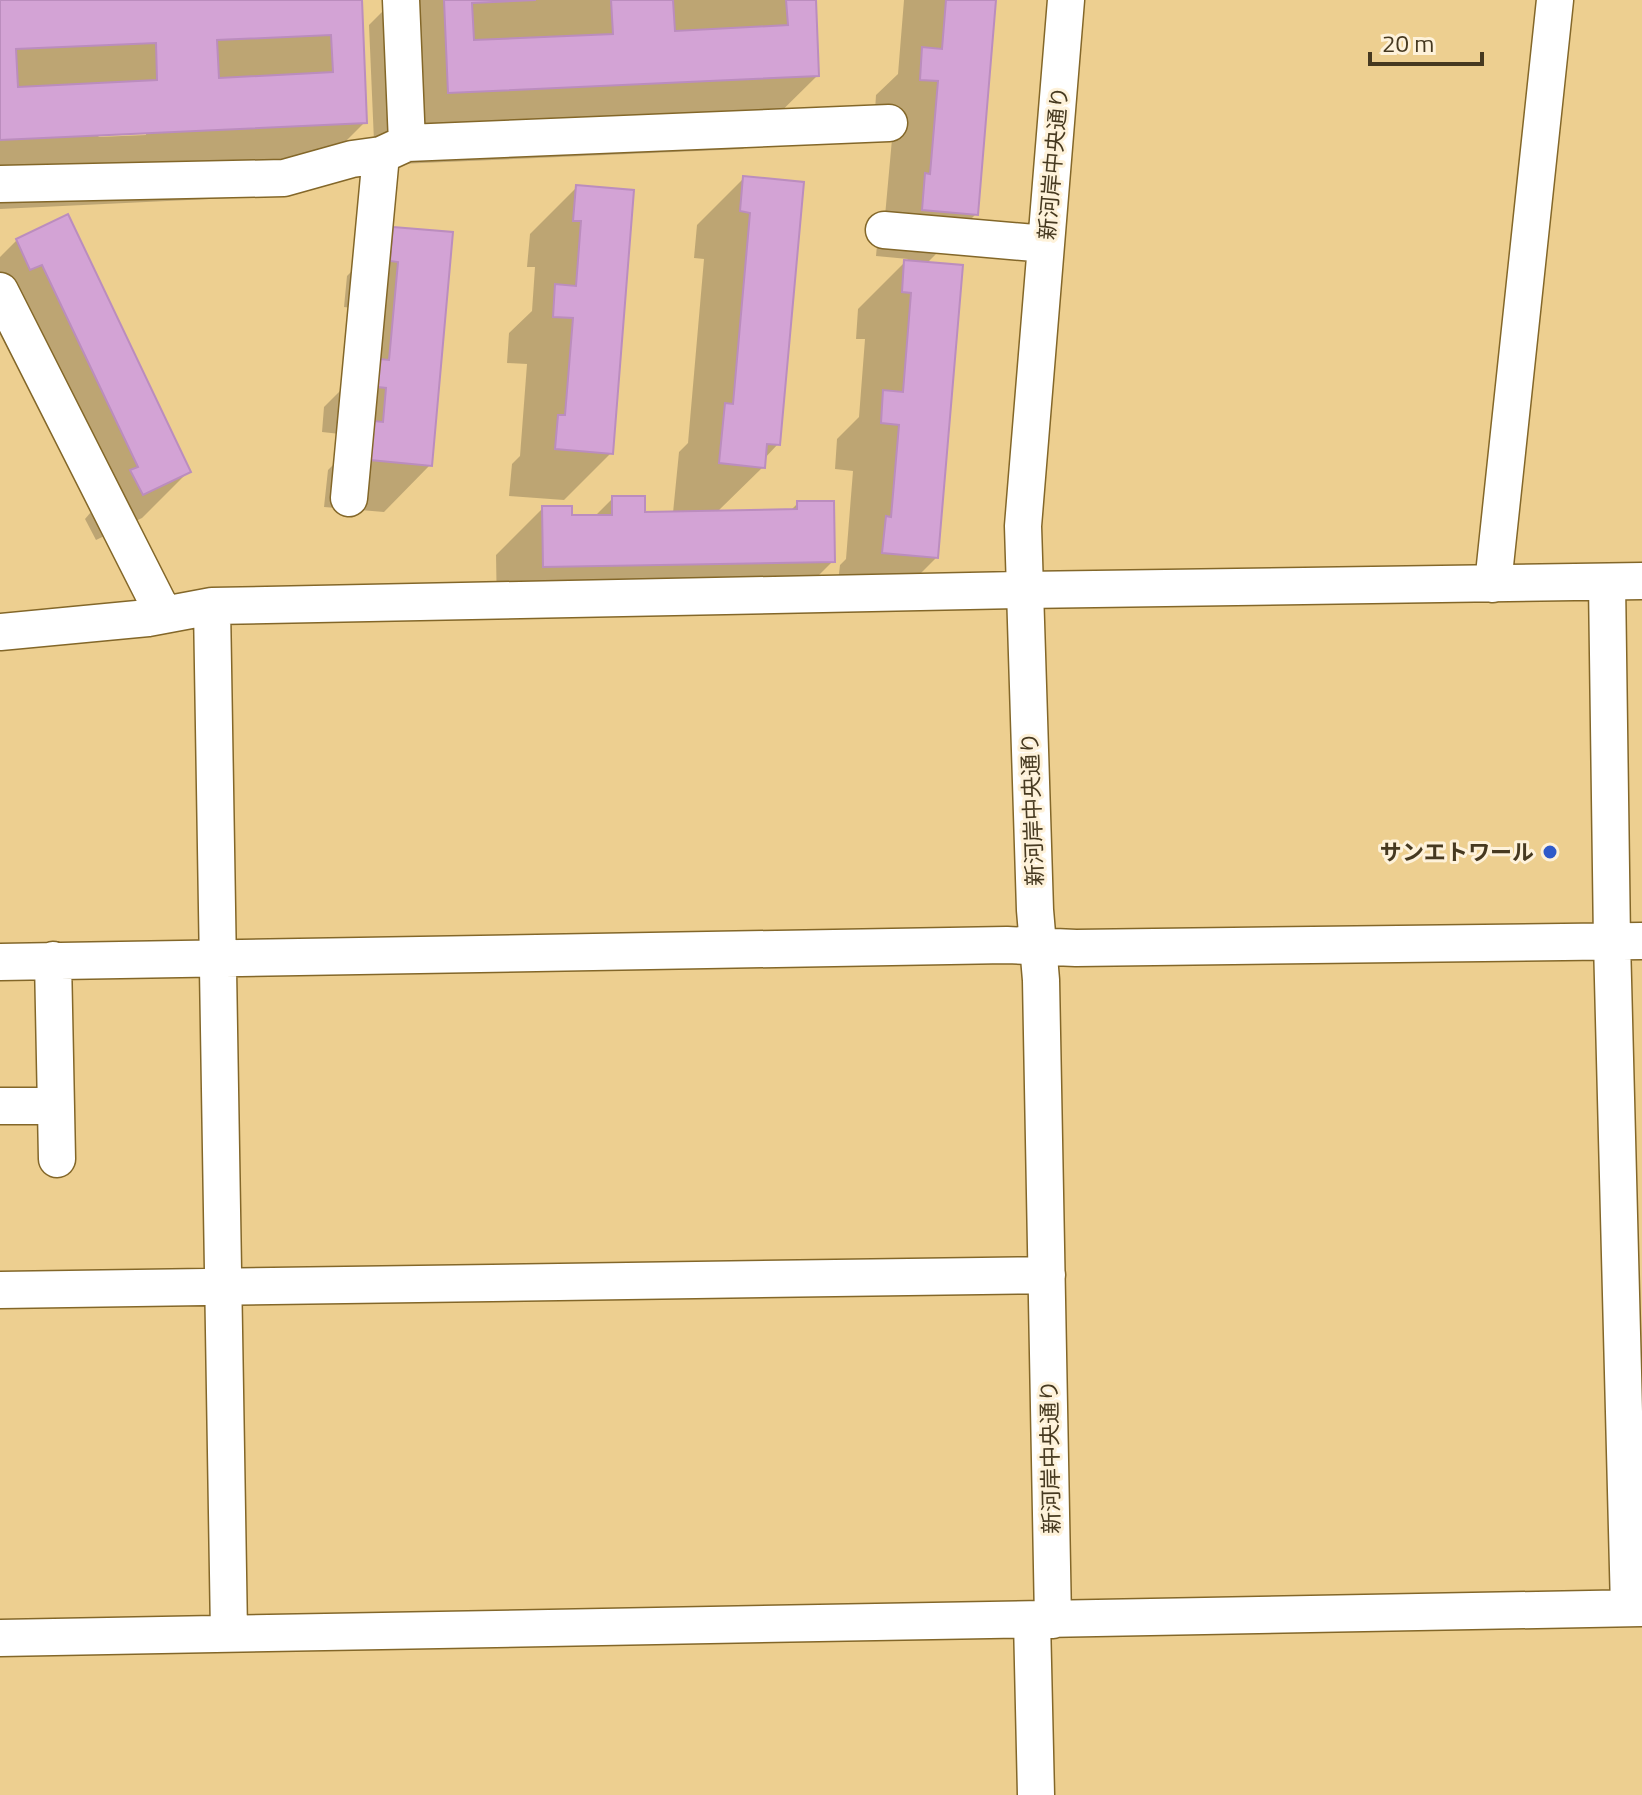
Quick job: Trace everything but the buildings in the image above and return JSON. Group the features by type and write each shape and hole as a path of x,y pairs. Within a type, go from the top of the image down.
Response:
{"street":[{"path":"349,498 394,149 401,0"},
{"name":"新河岸中央通り","path":"1036,1795 1047,1275 1023,526 1066,0"},
{"path":"1493,584 1555,0"},
{"path":"0,184 284,178 394,149 889,123"},
{"path":"884,230 1046,244"},
{"path":"0,291 164,615"},
{"path":"0,632 164,615 212,606 1624,582 1636,1608 0,1638"},
{"path":"212,606 229,1633"},
{"path":"0,962 217,956 1627,941"},
{"path":"53,960 57,1159"},
{"path":"0,1106 56,1106"},
{"path":"0,1290 1047,1275"}],"place":[{"name":"サンエトワール","path":"1550,852"}]}
